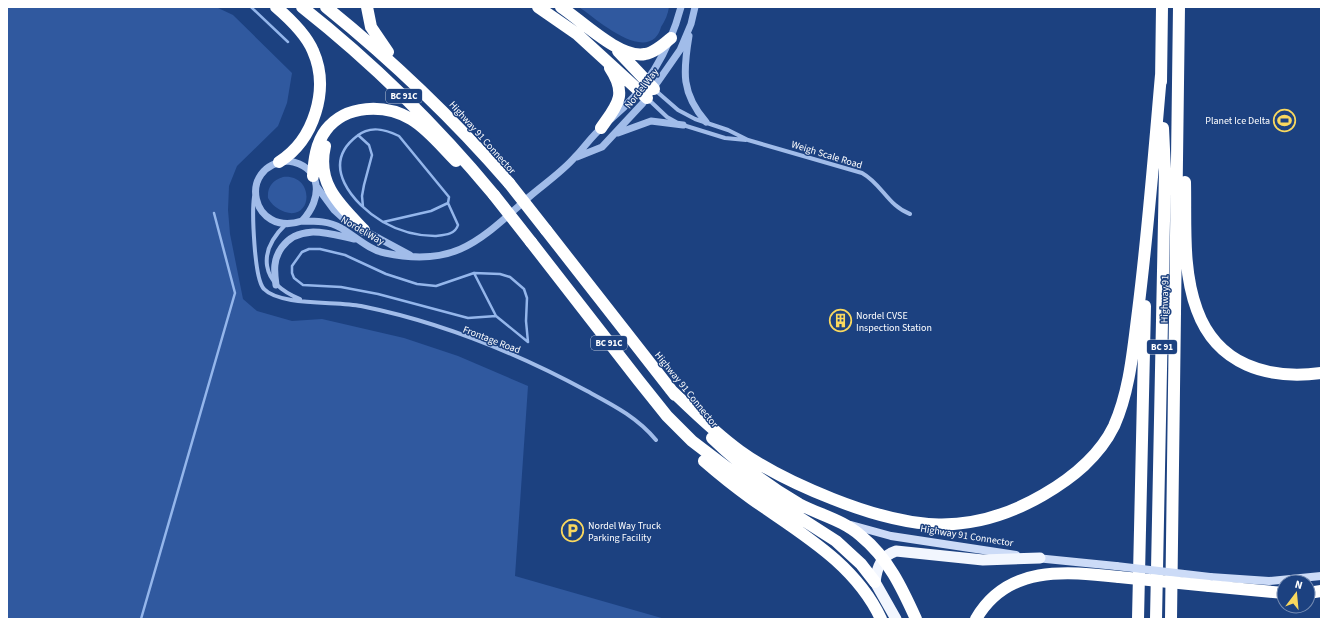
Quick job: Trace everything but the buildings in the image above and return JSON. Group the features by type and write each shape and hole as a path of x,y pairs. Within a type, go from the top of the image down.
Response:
{"highway":[{"path":"276,7 301,32 314,51 319,72 320,87 314,118 305,138 290,155 280,162"},
{"name":"BC 91C","path":"302,7 346,42 420,111 459,153 494,195 667,416 692,441"},
{"name":"Highway 91 Connector","path":"326,7 408,76 462,130 509,182 700,428 758,477 800,504 846,524"},
{"path":"367,7 369,22 375,34 408,76"},
{"path":"538,7 564,24 603,57 647,90"},
{"path":"561,7 611,44 631,54 645,54 671,38"},
{"name":"BC 91","path":"1161,75 1162,7"},
{"name":"Highway 91","path":"1171,619 1179,7"},
{"path":"611,44 647,90"},
{"path":"600,128 616,107 621,91 616,77 603,57"},
{"path":"671,390 719,434 760,465 798,484 851,506 895,520 934,525 963,524 1003,514 1033,501 1081,470 1107,440 1119,412 1129,373 1147,243 1161,75"},
{"name":"Highway 91","path":"1156,619 1165,171 1161,75"},
{"path":"1178,96 1185,173 1188,264 1191,288 1197,310 1203,323 1217,343 1231,356 1245,365 1262,372 1282,375 1321,373"},
{"path":"315,181 316,152 322,136 334,121 362,110 380,109 397,113 412,120 494,195"},
{"path":"349,114 338,123 327,139 323,153 322,168 326,183 361,235"},
{"path":"1138,619 1147,243"},
{"path":"692,441 755,489 836,541 861,564 875,582 896,619"},
{"path":"692,441 703,461 720,475 821,547 847,570 868,596 881,619"},
{"path":"846,524 861,535 883,558 894,573 916,619"},
{"path":"875,582 879,564 883,558 896,551 983,560 1040,558"},
{"path":"976,619 990,599 998,592 1017,581 1050,574 1099,575 1118,572 1210,581 1276,592"}],"main road":[{"name":"Highway 91 Connector","path":"846,524 892,536 1040,558 1118,572"},
{"path":"1210,581 1269,581 1321,576"}],"street":[{"name":"Nordel Way","path":"315,181 334,210 361,235 384,253 427,258 445,255 474,243 574,158 600,128 647,90 671,38 681,7"},
{"name":"Nordel Way","path":"574,158 602,146 616,134 647,90 675,59 691,24 695,7"},
{"path":"691,24 685,62 686,87 693,104 706,122"},
{"name":"Weigh Scale Road","path":"647,90 686,115 728,130 748,140 862,173 873,181 895,206 910,214"},
{"name":"Weigh Scale Road","path":"647,90 667,117 683,125 725,138 748,140"},
{"path":"616,134 651,121 683,125"},
{"path":"280,162 295,162 308,169 315,181 315,203 302,221 287,224 276,222 266,216 259,207 254,194 256,184 264,171 280,162"},
{"name":"Frontage Road","path":"254,194 253,224 257,262 261,286 270,294 277,297 345,304 380,310 445,329 498,349 550,372 625,412 642,424 656,440"},
{"name":"Nordel Way","path":"302,221 321,222 334,225 413,256"},
{"path":"276,285 267,269 266,256 272,240 287,224"},
{"path":"276,285 274,271 276,256 285,243 295,235 308,232 361,235"},
{"name":"Frontage Road","path":"276,285 288,293 304,300"}],"shaded area":[{"path":"7,7 216,7 233,15 292,73 287,103 278,126 237,166 229,186 228,210 230,234 243,299 257,311 292,321 322,319 404,338 458,356 528,386 515,576 665,619 7,619"},
{"path":"579,7 669,7 666,17 655,38 647,42 637,42 616,33"},
{"path":"283,177 293,178 301,182 305,189 305,204 301,210 294,213 280,210 273,205 268,198 271,184"}],"waterway":[{"path":"251,7 288,42"},
{"path":"383,222 431,211 448,203 449,197 399,136 378,129 367,130 357,136 346,147 341,159 341,171 344,183 361,205 383,222 395,228 415,234 435,236 452,233 457,228 458,225 448,203"},
{"path":"358,135 369,145 372,155 362,196 363,207"},
{"path":"141,619 235,293 214,213"},
{"path":"496,316 468,318 378,294 341,287 303,285 294,278 292,266 302,252 309,249 320,249 345,255 386,274 417,284 436,286 474,273 500,274 510,277 524,289 527,298 526,321 528,342"},
{"path":"474,273 496,316 528,342"}],"place":[{"name":"Planet Ice Delta","path":"1285,120"},
{"name":"Nordel CVSE Inspection Station","path":"841,321"},
{"name":"Nordel Way Truck Parking Facility","path":"573,531"}]}
